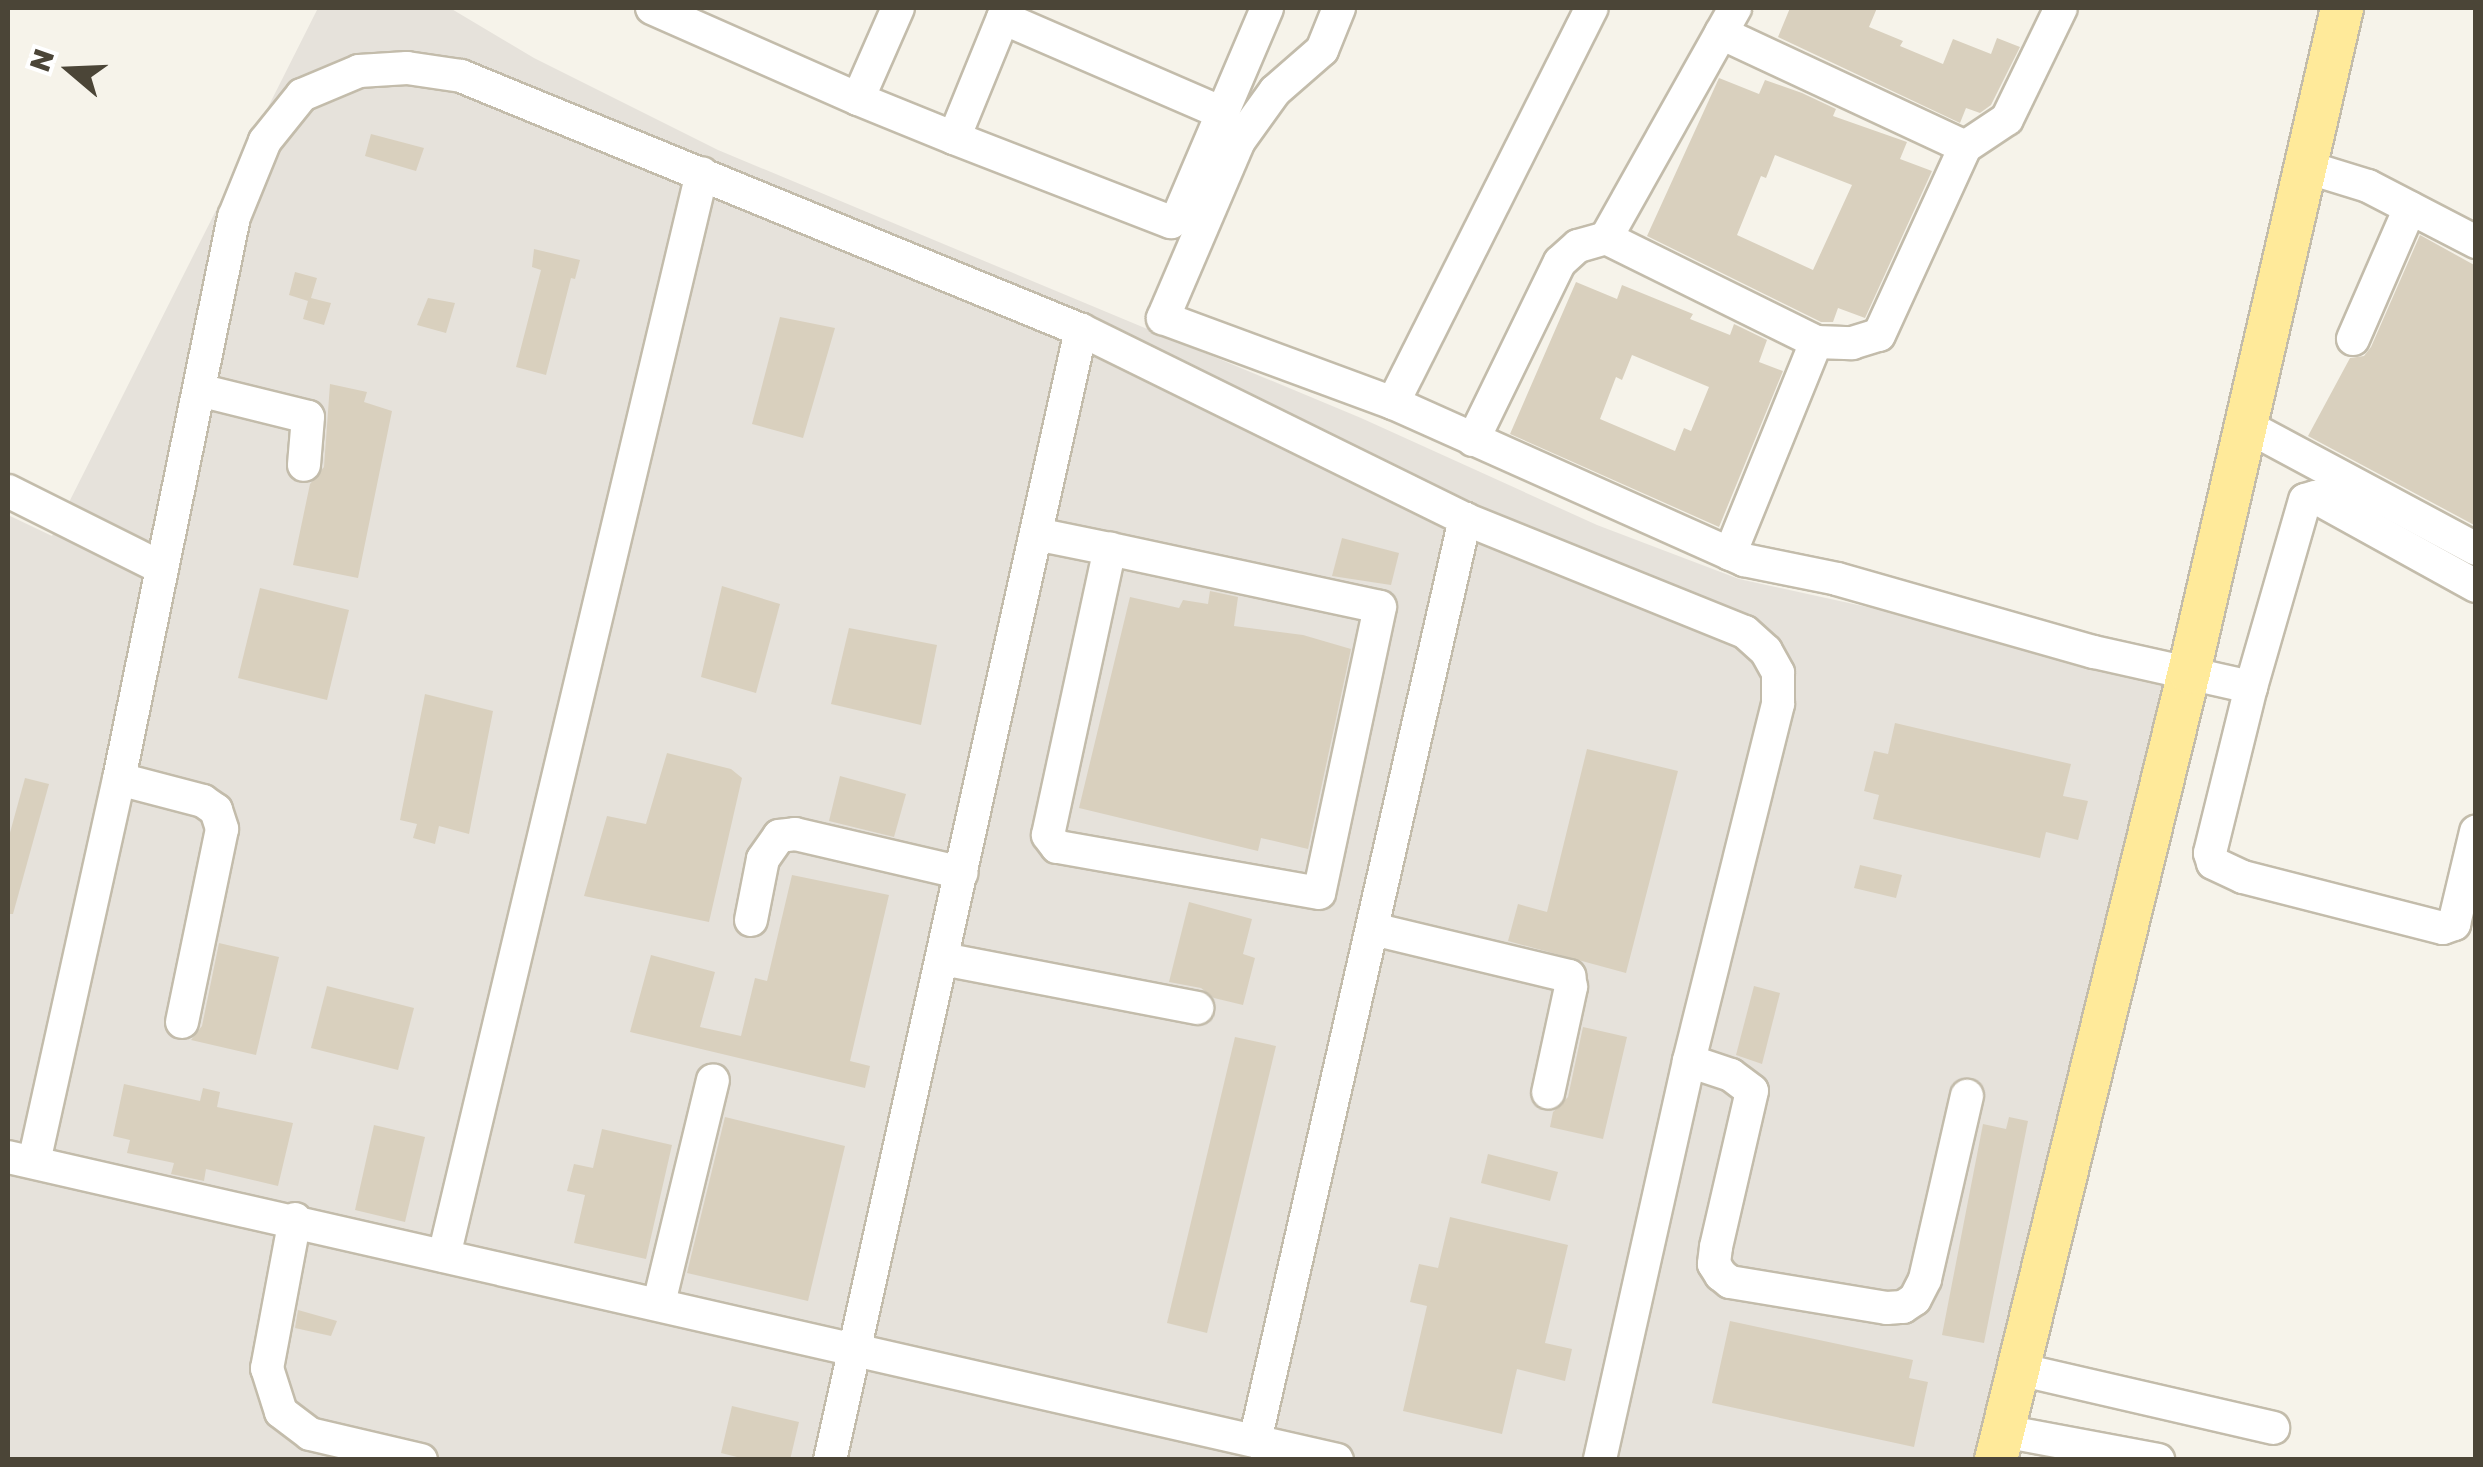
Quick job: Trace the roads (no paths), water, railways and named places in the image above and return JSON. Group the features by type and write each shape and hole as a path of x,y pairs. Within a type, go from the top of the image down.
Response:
{"main road":[{"path":"1999,1445 2190,672 2342,8"}],"street":[{"path":"652,8 858,99 1171,222 1178,217 1268,8"},
{"path":"858,99 898,8"},
{"path":"1339,8 1322,50 1275,91 1239,141 1163,318 1393,402 1730,554 1837,578 2094,652 2251,686"},
{"path":"1393,402 1592,8"},
{"path":"1473,440 1560,262 1578,246 1606,238 1816,342 1852,343 1879,335 1966,146 2007,119 2062,8"},
{"path":"954,138 1005,13 1223,113"},
{"path":"1606,238 1728,20 1966,146"},
{"path":"1337,1460 854,1346 21,1159 120,780 234,217 265,141 302,95 359,71 407,68 461,76 1081,330 1465,519 1745,632 1766,651 1778,673 1778,704 1690,1061 1600,1460"},
{"path":"2303,166 2368,186 2476,242"},
{"path":"444,1256 702,173"},
{"path":"2353,339 2410,208"},
{"path":"830,1460 1081,330"},
{"path":"1730,554 1816,342"},
{"path":"199,390 308,417 304,466"},
{"path":"2244,425 2476,549"},
{"path":"8,491 162,568"},
{"path":"2476,586 2316,498 2305,500 2251,686 2212,840 2213,863 2243,876 2443,928 2454,924 2468,894 2476,832"},
{"path":"1255,1441 1465,519"},
{"path":"1036,534 1110,549 1380,607 1319,894 1057,848 1048,835 1110,549"},
{"path":"120,780 203,801 216,810 222,830 182,1022"},
{"path":"751,920 768,846 779,836 795,834 962,873"},
{"path":"1373,928 1569,976 1571,988 1548,1094"},
{"path":"943,959 1198,1008"},
{"path":"1690,1061 1732,1075 1752,1091 1716,1247 1714,1264 1721,1275 1730,1282 1887,1308 1904,1308 1915,1299 1926,1279 1967,1096"},
{"path":"659,1304 713,1080"},
{"path":"295,1219 266,1368 281,1412 308,1447 404,1458"},
{"path":"2018,1369 2273,1428"},
{"path":"1999,1445 2158,1460"}]}
